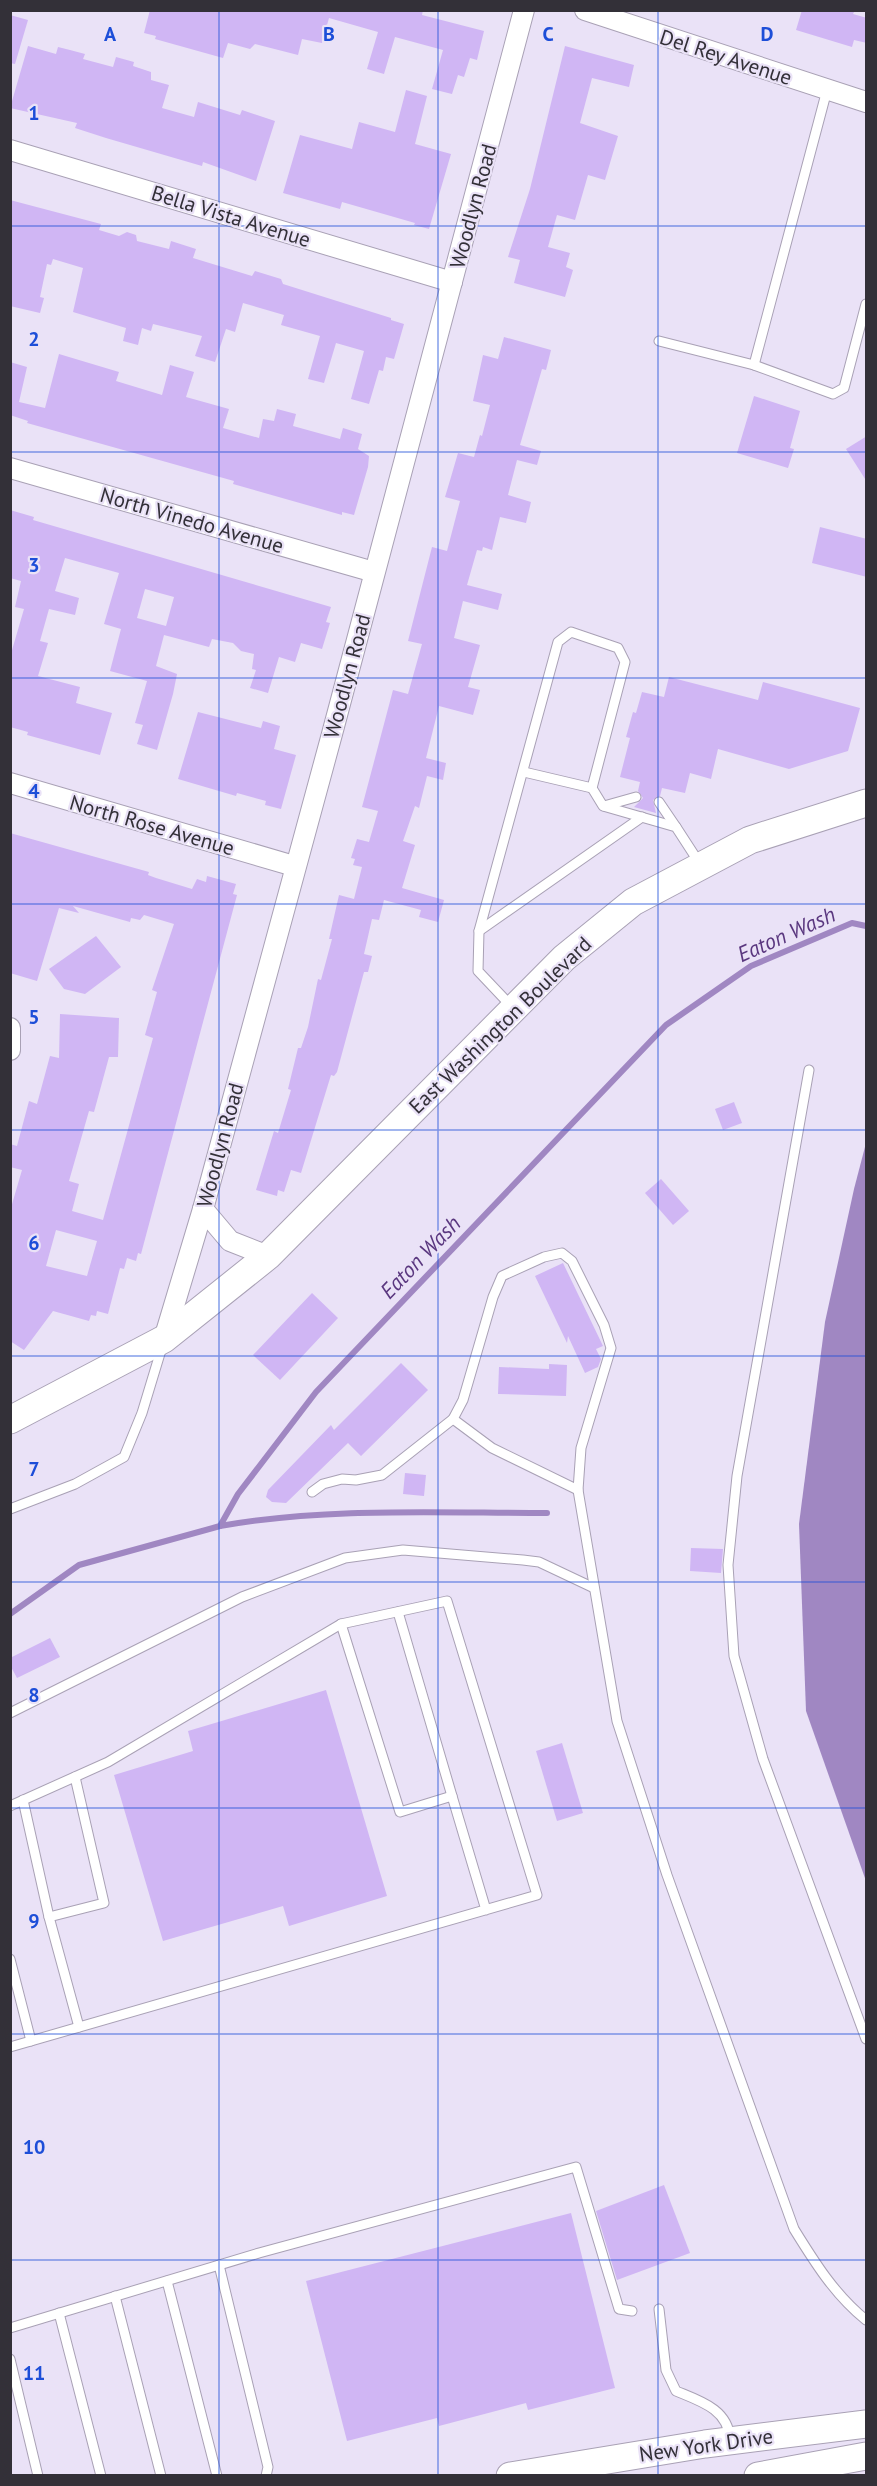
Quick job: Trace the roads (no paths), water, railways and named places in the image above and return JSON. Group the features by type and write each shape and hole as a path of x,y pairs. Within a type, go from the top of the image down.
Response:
{"main road":[{"name":"East Washington Boulevard","path":"10,1420 164,1339 268,1256 564,958 633,902 750,840 867,803"},
{"name":"New York Drive","path":"510,2475 730,2441 867,2424"},
{"name":"New York Drive","path":"758,2475 867,2457"}],"street":[{"name":"Woodlyn Road","path":"164,1339 203,1209 524,10"},
{"name":"Del Rey Avenue","path":"585,10 867,102"},
{"name":"Bella Vista Avenue","path":"10,150 452,282"},
{"name":"North Vinedo Avenue","path":"10,468 374,572"},
{"name":"North Rose Avenue","path":"10,783 294,866"},
{"path":"10,1050 11,1028"},
{"path":"203,1209 230,1241 268,1256"}],"lane":[{"path":"754,365 827,90"},
{"path":"659,341 754,365 833,394 844,388 867,304"},
{"path":"513,1009 478,971 479,931 558,642 571,632 618,648 625,662 592,788"},
{"path":"524,772 592,788 603,806 676,827"},
{"path":"603,806 636,797"},
{"path":"659,802 701,866"},
{"path":"479,931 642,817"},
{"path":"809,1071 737,1476 728,1565 734,1656 763,1759 867,2040"},
{"path":"312,1492 323,1484 342,1479 356,1480 382,1475 453,1419 463,1400 493,1297 502,1276 544,1257 562,1253 572,1261 604,1325 611,1348 604,1378 581,1448 578,1490 617,1721 667,1875 794,2229 837,2293 867,2320"},
{"path":"10,1509 75,1484 124,1457 142,1413 164,1339"},
{"path":"453,1419 492,1448 578,1490"},
{"path":"10,1713 242,1598 345,1558 403,1550 523,1560 539,1562 594,1587"},
{"path":"10,1806 108,1762 341,1624 447,1601 537,1895 10,2047"},
{"path":"398,1612 486,1910"},
{"path":"341,1624 400,1812 452,1796"},
{"path":"49,1917 104,1903 75,1777"},
{"path":"23,1800 49,1917 79,2027"},
{"path":"10,1959 31,2041"},
{"path":"10,2328 219,2265 576,2166 619,2309 632,2311"},
{"path":"219,2265 268,2467 266,2475"},
{"path":"166,2281 217,2475"},
{"path":"115,2296 161,2475"},
{"path":"659,2309 666,2370 676,2391 713,2406 729,2427 730,2441"},
{"path":"58,2313 101,2475"},
{"path":"10,2359 38,2475"}],"waterway":[{"name":"Eaton Wash","path":"10,1614 79,1565 220,1526 238,1494 316,1392 666,1025 751,966 852,923 866,926"},
{"path":"220,1526 260,1520 342,1514 547,1513"}]}
